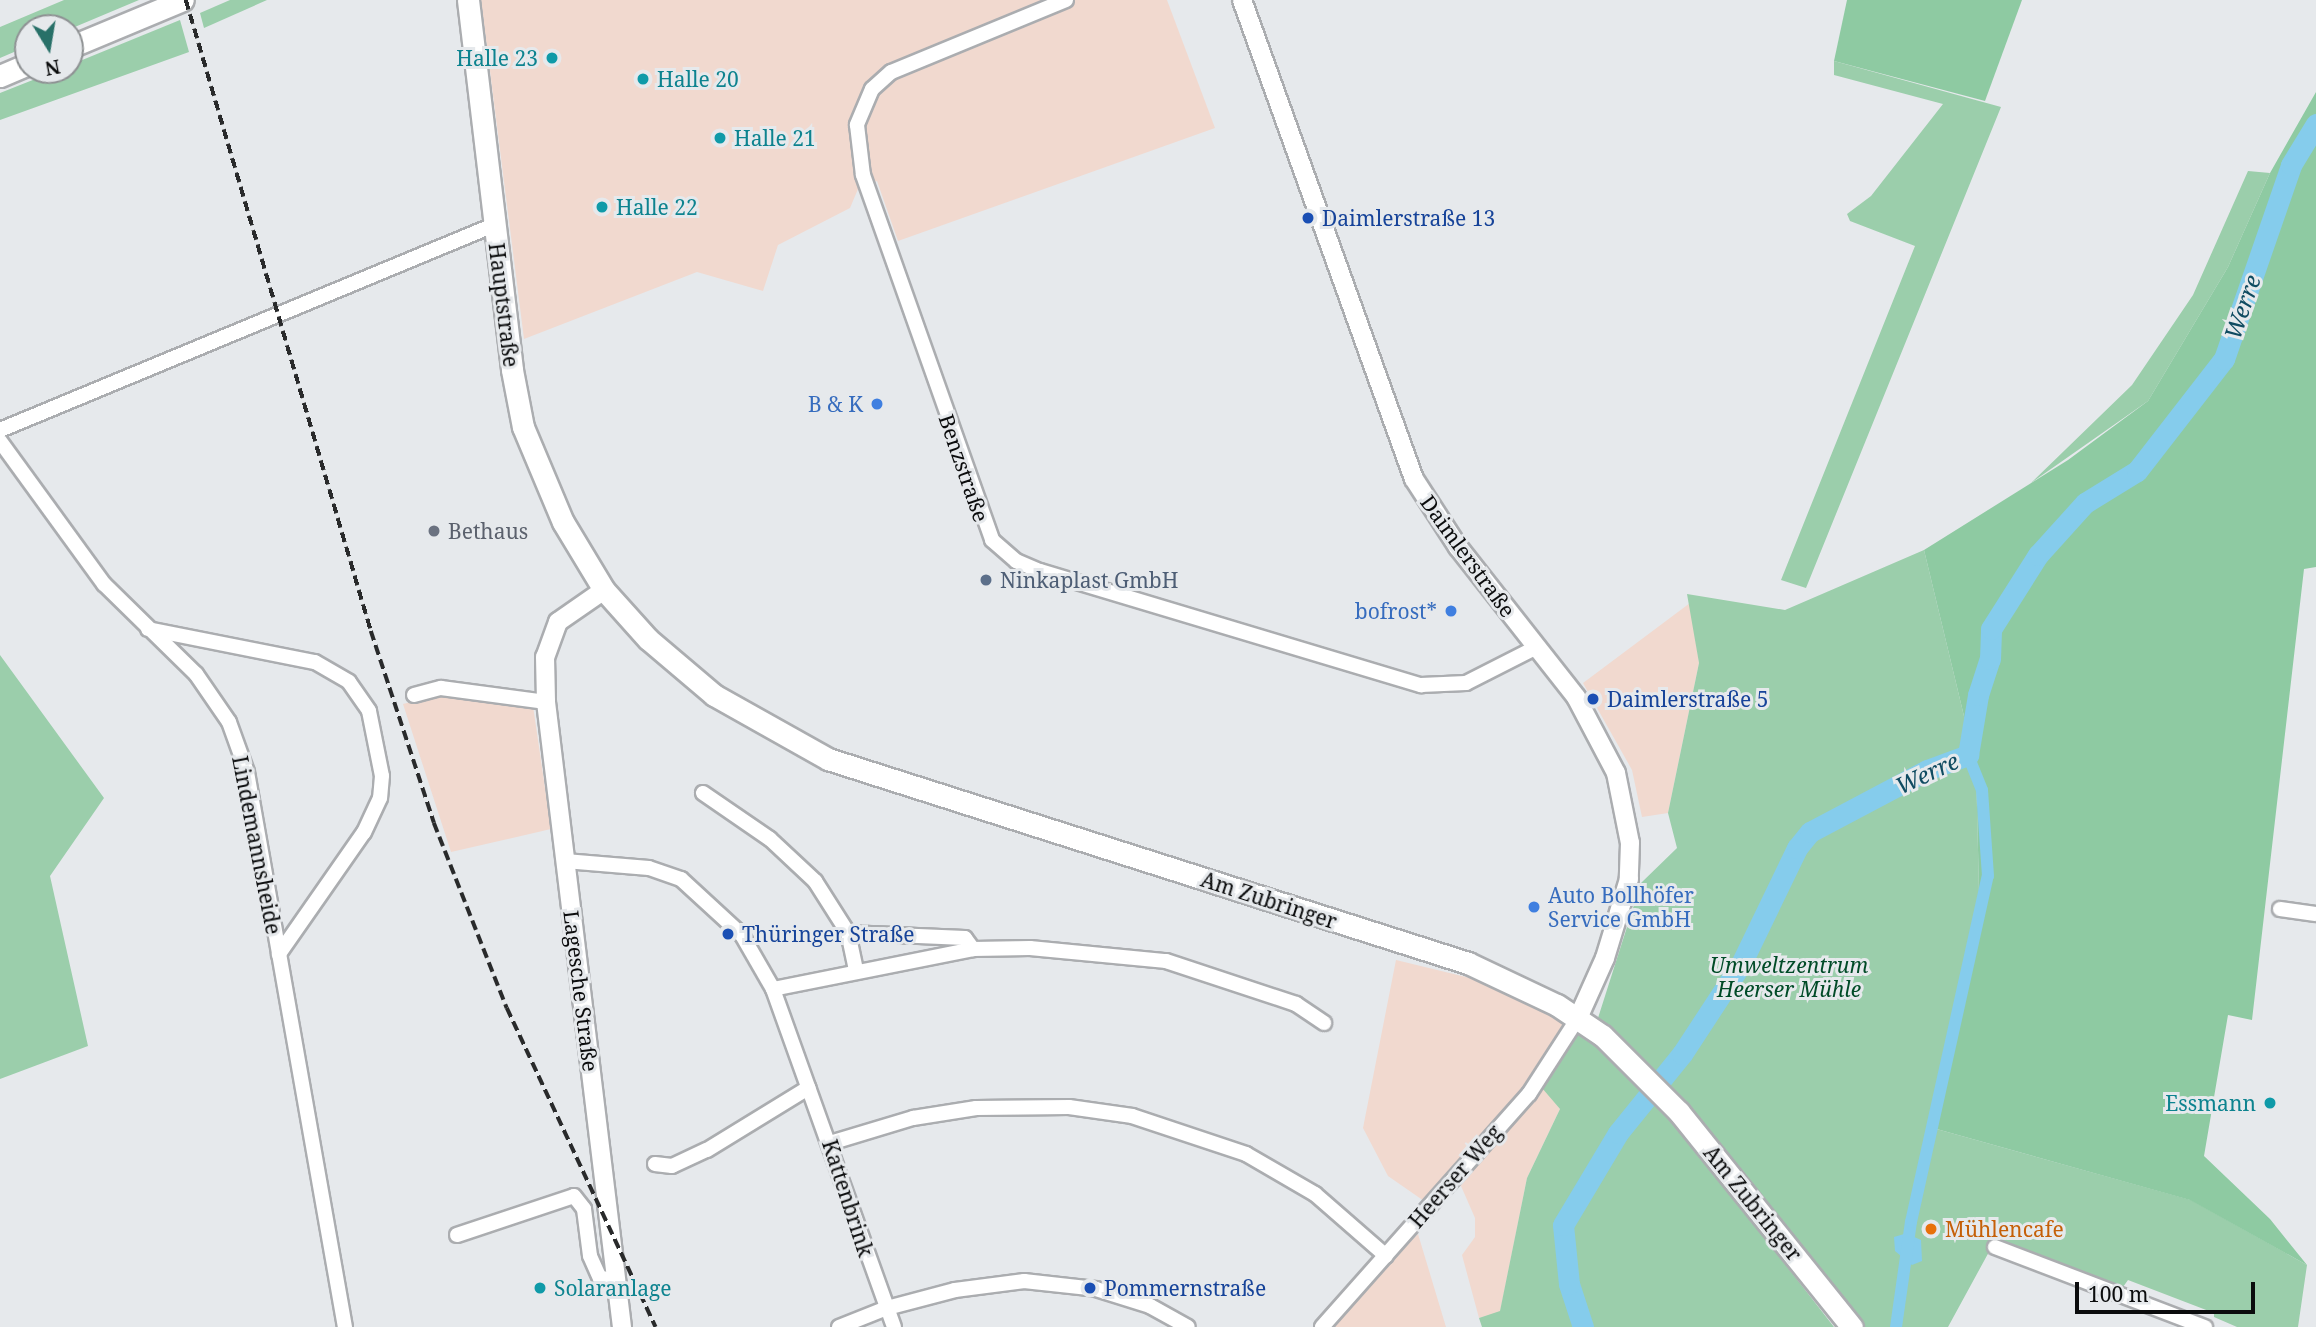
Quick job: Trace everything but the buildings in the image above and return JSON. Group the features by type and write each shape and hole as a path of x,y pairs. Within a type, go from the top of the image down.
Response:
{"main road":[{"path":"84,41 183,0"},
{"name":"Hauptstraße","path":"468,0 494,225 523,427 546,490 604,590"},
{"name":"Am Zubringer","path":"604,590 648,639 714,695 828,759 1468,963 1578,1018 1632,1063 1679,1112 1852,1327"}],"street":[{"name":"Benzstraße","path":"1066,0 891,72 872,89 857,125 863,175 992,540 1016,561 1038,570 1421,685 1466,682 1537,647"},
{"name":"Daimlerstraße","path":"1242,0 1409,469 1435,515 1576,697 1608,752 1620,785 1630,843 1624,899 1578,1018"},
{"path":"0,430 494,225"},
{"name":"Lindemannsheide","path":"0,441 104,584 196,674 229,722 247,772 345,1327"},
{"name":"Lagesche Straße","path":"604,590 558,622 545,657 546,702 622,1327"},
{"path":"148,629 315,662 349,682 369,711 382,776 380,798 364,832 279,954"},
{"path":"414,695 441,688 546,702"},
{"path":"703,793 770,839 815,881 848,933 856,970"},
{"name":"Kattenbrink","path":"565,861 649,868 681,879 742,935 773,989 894,1327"},
{"path":"2280,909 2316,914"},
{"path":"848,933 965,938 973,949"},
{"path":"773,989 856,970 973,949 1030,948 1166,961 1296,1004 1324,1023"},
{"name":"Heerser Weg","path":"1322,1327 1529,1094 1578,1018"},
{"path":"655,1164 672,1166 707,1150 808,1088"},
{"path":"830,1143 913,1118 976,1108 1069,1107 1132,1116 1256,1160 1315,1194 1386,1256"},
{"path":"457,1235 573,1196 584,1209 590,1256 600,1278 617,1280"},
{"path":"1995,1247 2206,1327"},
{"path":"839,1327 887,1308 956,1290 1024,1281 1096,1289 1150,1306 1188,1327"}],"shaded area":[{"path":"481,0 1167,0 1215,128 898,241 877,181 858,189 850,208 778,245 763,291 697,272 524,339"},
{"path":"1690,603 1699,663 1668,813 1642,817 1632,770 1583,683"},
{"path":"445,693 533,706 551,829 451,852 403,704"},
{"path":"1396,960 1503,986 1566,1020 1533,1075 1560,1109 1527,1178 1500,1312 1479,1318 1462,1255 1475,1237 1475,1218 1461,1186 1447,1172 1424,1201 1388,1176 1363,1128"},
{"path":"1418,1234 1446,1327 1329,1327"}],"green space":[{"path":"64,0 139,0 84,23 84,14 31,14"},
{"path":"230,0 267,0 204,28 200,13"},
{"path":"1847,0 2022,0 1985,101 1834,61"},
{"path":"180,20 189,52 0,120 0,93 23,84 84,84 84,59"},
{"path":"14,21 14,52 0,58 0,27"},
{"path":"1834,61 2001,107 1806,588 1781,580 1915,246 1850,221 1847,214 1871,196 1943,104 1834,75"},
{"path":"2316,92 2316,567 2304,569 2252,1020 2228,1015 2204,1156 2270,1219 2307,1265 2190,1200 1933,1128 1979,892 1976,766 1924,550 2068,460 2148,401 2228,267 2270,173"},
{"path":"2248,171 2270,173 2228,267 2148,401 2031,483 2132,385 2193,295"},
{"name":"Umweltzentrum Heerser Mühle","path":"1924,550 1976,766 1979,892 1933,1128 2191,1200 2307,1265 2298,1327 2237,1327 2214,1317 2214,1313 2128,1280 2123,1287 1996,1239 1948,1327 1862,1327 1598,1018 1641,883 1677,848 1668,813 1699,663 1687,594 1785,610"},
{"path":"0,655 104,798 50,876 88,1046 0,1079"},
{"path":"1581,1029 1680,1129 1834,1327 1482,1327 1479,1318 1500,1311 1527,1178 1560,1109 1542,1088"}],"water":[{"path":"1907,1216 1915,1218 1912,1236 1921,1240 1922,1261 1912,1265 1895,1251 1894,1237 1904,1234"}],"waterway":[{"name":"Werre","path":"1583,1327 1569,1284 1563,1225 1618,1133 1682,1054 1741,964 1797,848 1810,832 1927,770 1968,755 1978,695 1990,659 1991,629 2038,555 2085,503 2137,471 2224,359 2291,165 2316,124"},
{"path":"1896,1327 1911,1222 1988,876 1982,790 1968,755"}],"railway":[{"path":"186,0 371,631 434,823 507,1008 656,1327"}],"place":[{"name":"Halle 23","path":"552,58"},
{"name":"Halle 20","path":"643,79"},
{"name":"Halle 21","path":"720,138"},
{"name":"Halle 22","path":"602,207"},
{"name":"Daimlerstraße 13","path":"1308,218"},
{"name":"B & K","path":"877,404"},
{"name":"Bethaus","path":"434,531"},
{"name":"Ninkaplast GmbH","path":"986,580"},
{"name":"bofrost*","path":"1451,611"},
{"name":"Daimlerstraße 5","path":"1593,699"},
{"name":"Auto Bollhöfer Service GmbH","path":"1534,907"},
{"name":"Thüringer Straße","path":"728,934"},
{"name":"Essmann","path":"2270,1103"},
{"name":"Mühlencafe","path":"1931,1229"},
{"name":"Solaranlage","path":"540,1288"},
{"name":"Pommernstraße","path":"1090,1288"}]}
